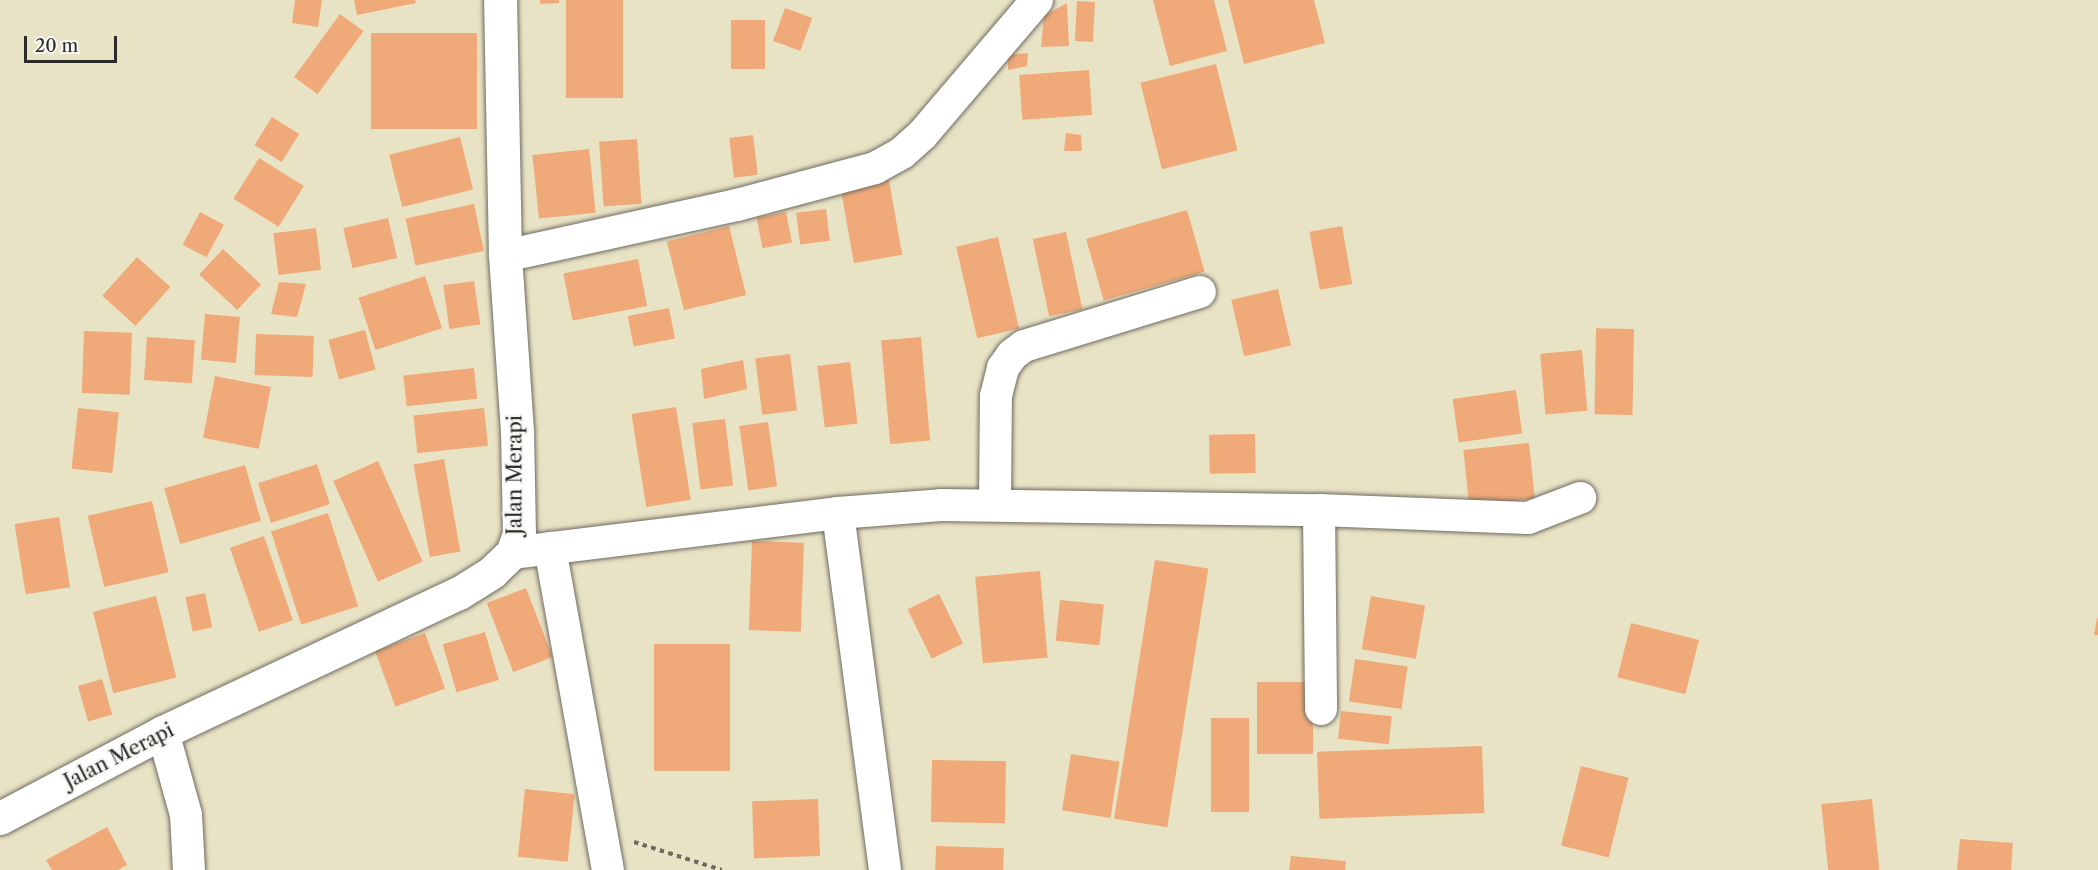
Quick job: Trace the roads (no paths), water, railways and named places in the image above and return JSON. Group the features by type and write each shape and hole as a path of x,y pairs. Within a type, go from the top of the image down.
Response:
{"street":[{"name":"Jalan Merapi","path":"0,818 163,732 459,593 492,572 512,553 519,534 517,431 505,256 500,0"},
{"path":"505,256 737,205 875,168 902,153 923,134 1036,0"},
{"path":"995,503 996,396 1003,368 1012,355 1034,343 1200,292"},
{"path":"512,553 838,513 995,503 1319,510 1528,518 1580,498"},
{"path":"1319,510 1321,709"},
{"path":"838,513 885,870"},
{"path":"550,548 599,831 608,870"},
{"path":"163,732 186,815 189,870"}]}
